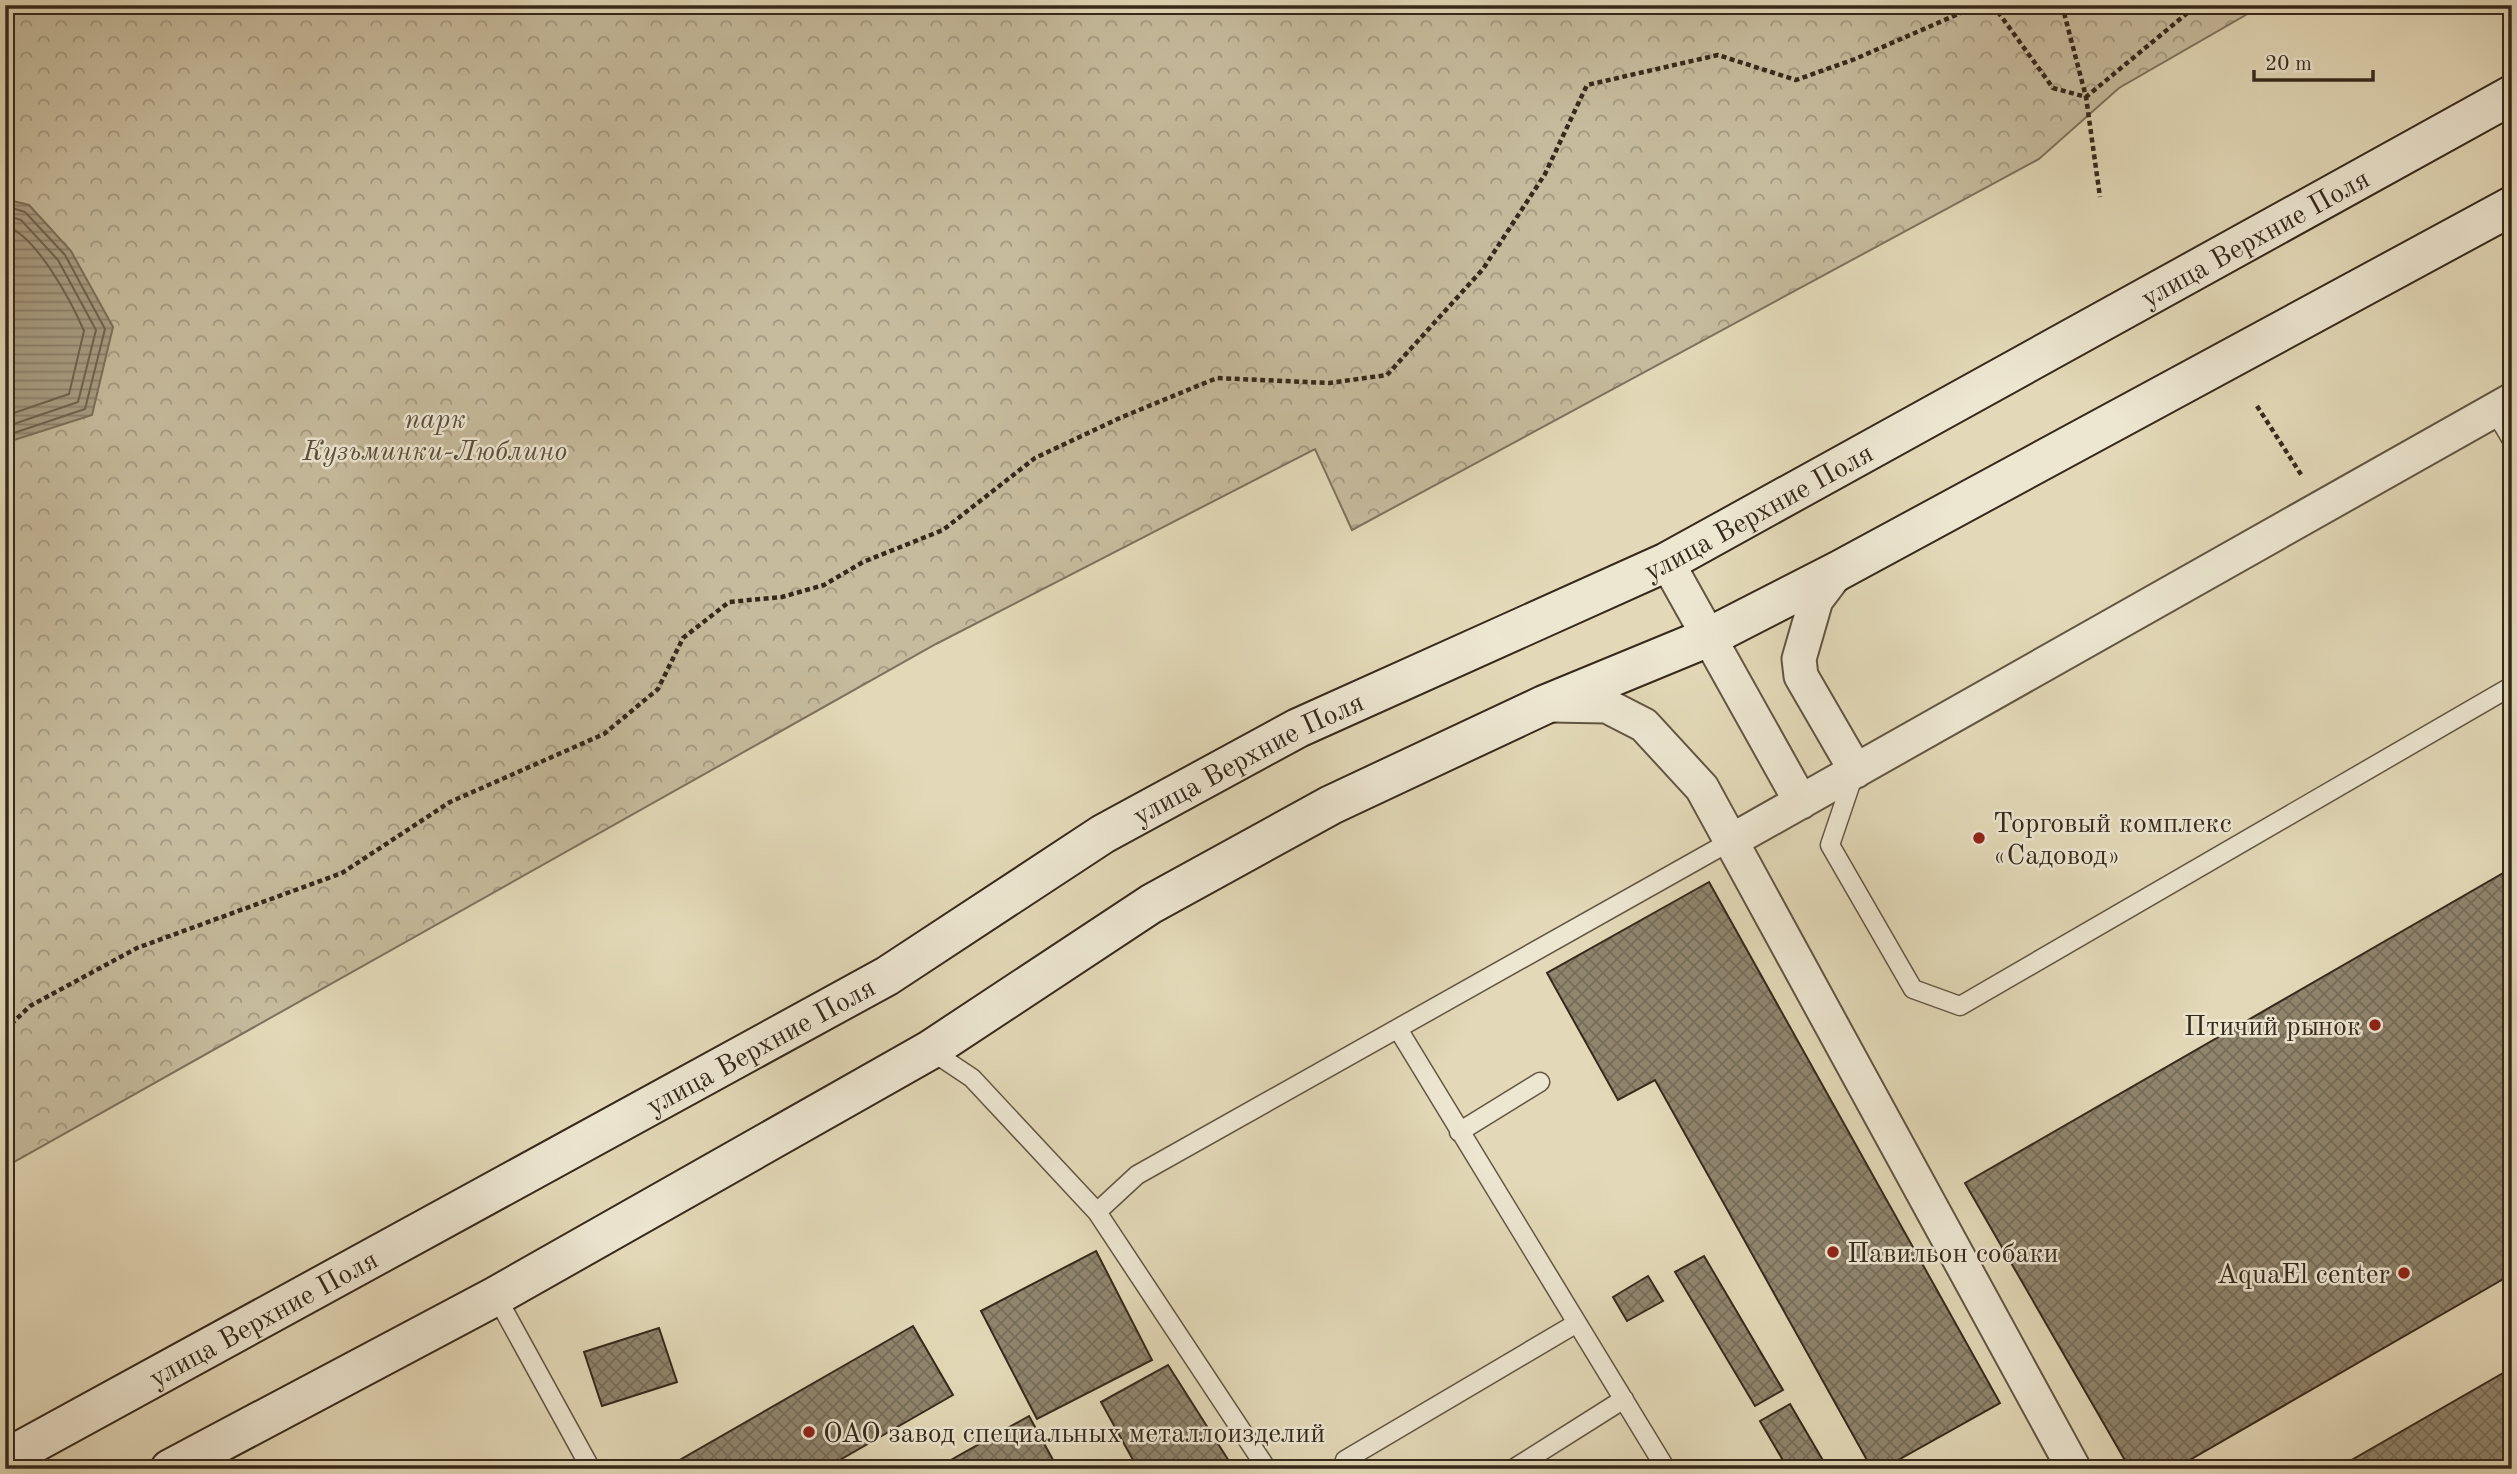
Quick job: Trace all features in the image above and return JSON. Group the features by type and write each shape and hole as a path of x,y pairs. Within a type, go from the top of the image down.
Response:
{"main road":[{"name":"улица Верхние Поля","path":"5,1459 887,976 1103,834 1286,735 1667,562 2512,95"},
{"path":"170,1469 496,1296 930,1050 1151,904 1331,805 1544,705 1709,637 1838,571 2512,206"}],"street":[{"path":"1731,841 2503,405"},
{"path":"1667,562 1801,802"},
{"path":"1838,571 1816,600 1799,659 1801,676 1856,771"},
{"path":"1544,705 1607,706 1644,725 1702,788 2074,1469"}],"lane":[{"path":"2503,405 2512,440"},
{"path":"1856,771 1830,845 1913,989 1960,1006 2512,686"},
{"path":"1097,1212 1137,1175 1731,841"},
{"path":"1398,1029 1666,1469"},
{"path":"930,1050 972,1078 1097,1212 1267,1469"},
{"path":"1459,1132 1540,1082"},
{"path":"496,1296 591,1469"},
{"path":"1345,1460 1577,1323"},
{"path":"1513,1469 1624,1399"}],"path":[{"path":"5,1030 30,1006 138,948 342,873 450,802 604,734 658,689 683,638 729,602 782,597 824,585 863,562 943,530 1035,458 1122,417 1217,378 1329,383 1387,374 1483,269 1545,174 1587,85 1718,55 1796,80 1979,5"},
{"path":"1993,5 2053,88 2086,97"},
{"path":"2062,5 2086,97 2100,197"},
{"path":"2086,97 2197,5"},
{"path":"2257,406 2322,508"}],"green space":[{"name":"парк Кузьминки-Люблино","path":"5,5 2263,5 2119,88 2039,159 1352,530 1315,449 936,644 5,1167"}],"water":[{"path":"5,199 29,205 71,251 113,327 92,415 5,443"}],"building":[{"name":"Птичий рынок","path":"2512,868 2512,1274 2174,1469 2130,1469 1965,1183"},
{"name":"Павильон собаки","path":"1709,882 2000,1403 1882,1469 1872,1469 1655,1080 1618,1100 1547,973"},
{"path":"1096,1251 1152,1360 1037,1419 981,1311"},
{"path":"1704,1256 1783,1390 1755,1406 1675,1272"},
{"path":"1648,1276 1663,1301 1627,1321 1613,1297"},
{"name":"ОАО завод специальных металлоизделий","path":"913,1326 953,1395 824,1469 664,1469"},
{"path":"659,1328 677,1382 602,1406 584,1352"},
{"path":"1168,1365 1234,1469 1138,1469 1101,1402"},
{"path":"2512,1368 2512,1469 2336,1469"},
{"path":"1790,1404 1828,1469 1788,1469 1760,1421"},
{"path":"1029,1416 1058,1469 935,1469"}],"place":[{"name":"Торговый комплекс «Садовод»","path":"1979,838"},
{"name":"Птичий рынок","path":"2375,1025"},
{"name":"Павильон собаки","path":"1833,1252"},
{"name":"AquaEl center","path":"2404,1273"},
{"name":"ОАО завод специальных металлоизделий","path":"809,1432"}]}
